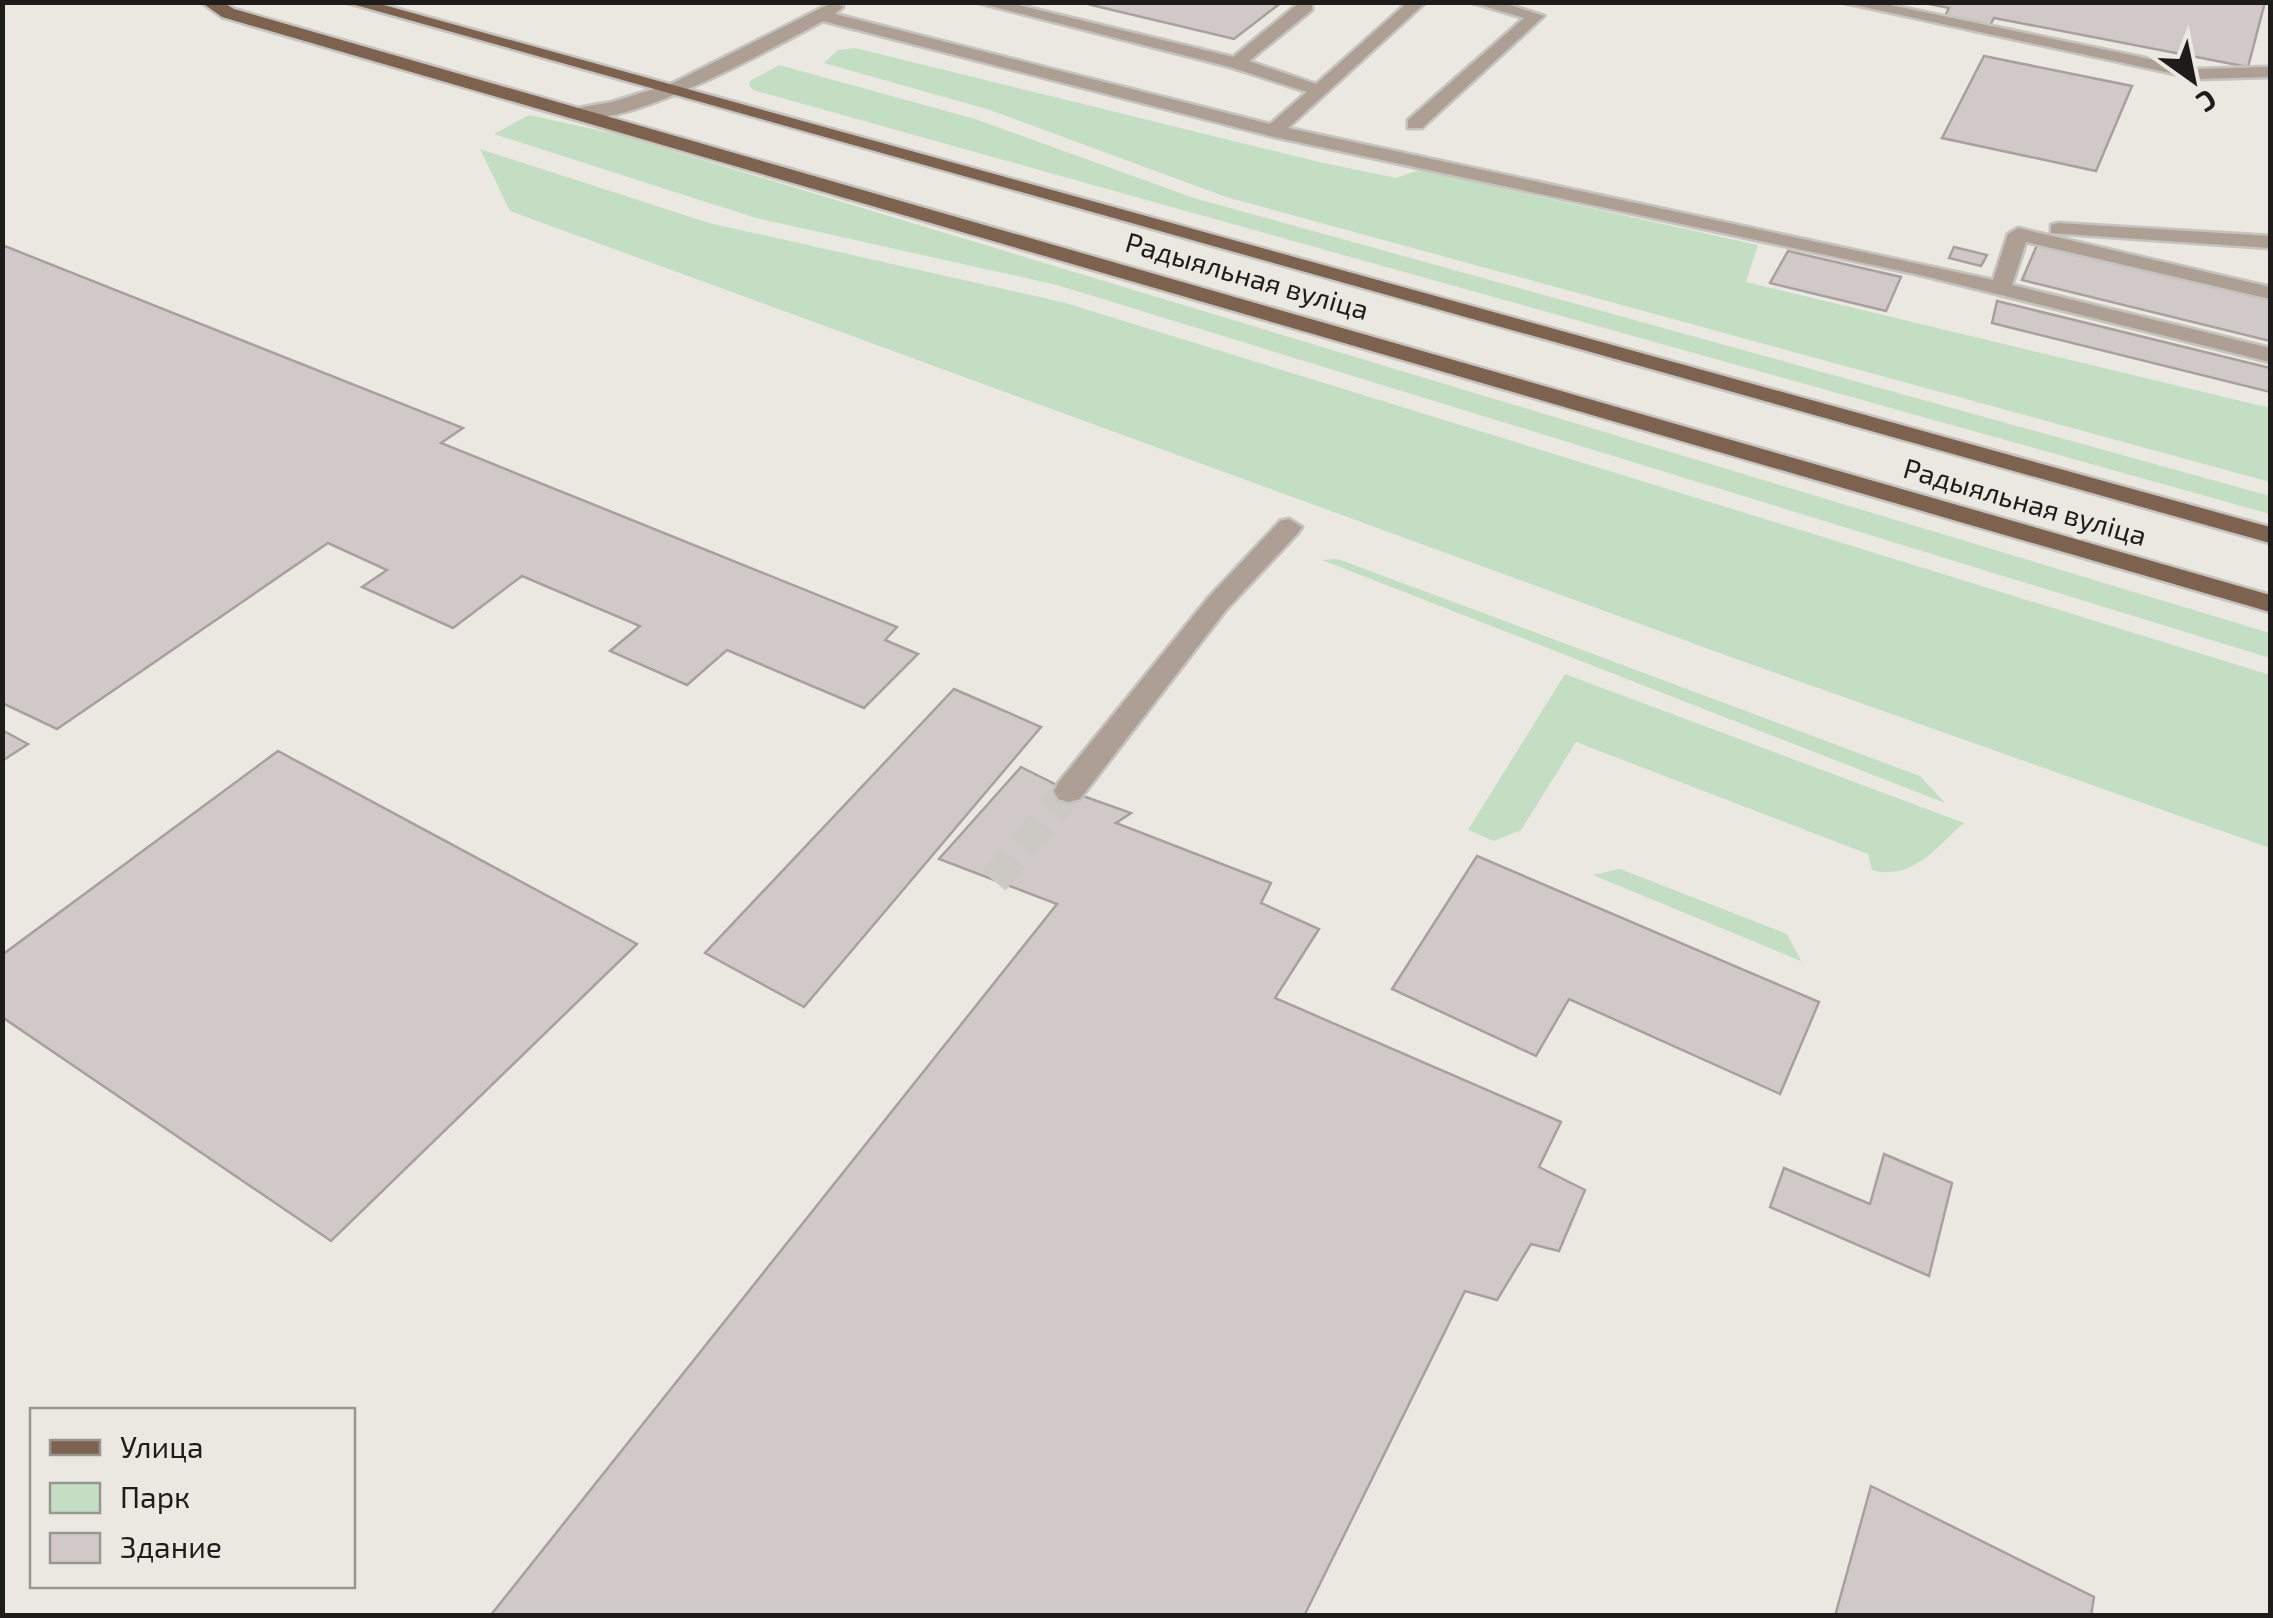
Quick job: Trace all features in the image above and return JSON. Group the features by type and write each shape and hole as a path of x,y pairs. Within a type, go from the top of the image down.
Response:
{"main road":[{"name":"Радыяльная вуліца","path":"209,2 228,13 2270,604"},
{"name":"Радыяльная вуліца","path":"353,2 2270,536"}],"lane":[{"path":"579,113 631,105 673,90 841,2"},
{"path":"984,2 1236,63 1321,90"},
{"path":"1274,131 1418,2"},
{"path":"1415,124 1536,16 1478,2"},
{"path":"1848,2 2198,74 2270,72"},
{"path":"1236,63 1306,6"},
{"path":"820,16 1274,131 2001,288 2270,355"},
{"path":"2001,288 2018,234 2025,227 2270,242"},
{"path":"2018,234 2270,293"},
{"path":"1069,791 1217,604 1290,527"}],"green space":[{"path":"855,48 1319,162 1396,178 1419,170 1758,245 1746,282 2270,408 2270,482 1226,197 990,110 824,63 838,50"},
{"path":"779,65 975,119 1194,198 2270,496 2270,514 753,90 750,81"},
{"path":"529,115 620,135 2270,633 2270,658 1057,285 756,218 494,134"},
{"path":"480,149 709,223 1062,302 2270,675 2270,848 1736,659 510,211"},
{"path":"1338,559 1920,776 1945,803 1322,560"},
{"path":"1565,674 1964,823 1911,867 1887,872 1872,870 1868,854 1576,742 1521,830 1494,841 1468,830"},
{"path":"1620,869 1787,934 1801,961 1593,875"}],"building":[{"path":"1095,2 1278,5 1234,39 1091,5"},
{"path":"1919,2 2265,2 2248,67 1994,18 1989,27 1944,18 1949,8"},
{"path":"1984,56 2132,86 2096,171 1942,138"},
{"path":"2,245 463,428 441,443 897,627 885,640 918,654 864,708 727,650 687,685 610,651 640,626 522,576 453,628 362,587 387,570 328,543 57,729 2,703"},
{"path":"2037,245 2270,300 2270,341 2022,280"},
{"path":"1954,247 1987,255 1981,266 1949,258"},
{"path":"1788,251 1901,277 1886,311 1770,283"},
{"path":"1997,301 2270,368 2270,392 1992,323"},
{"path":"954,689 1041,727 804,1007 705,953"},
{"path":"2,730 28,744 2,761"},
{"path":"278,751 637,944 331,1241 2,1017 2,955"},
{"path":"1021,767 1069,791 1131,813 1116,823 1271,883 1261,903 1319,929 1275,998 1561,1122 1539,1167 1585,1190 1559,1251 1531,1244 1497,1300 1465,1291 1304,1616 490,1616 1057,904 939,859"},
{"path":"1477,856 1819,1002 1780,1094 1569,999 1536,1056 1392,989"},
{"path":"1884,1154 1952,1183 1929,1276 1770,1207 1784,1168 1870,1204"},
{"path":"1871,1486 2094,1597 2091,1616 1835,1616"}],"tunnel":[{"path":"994,881 1069,791"}]}
